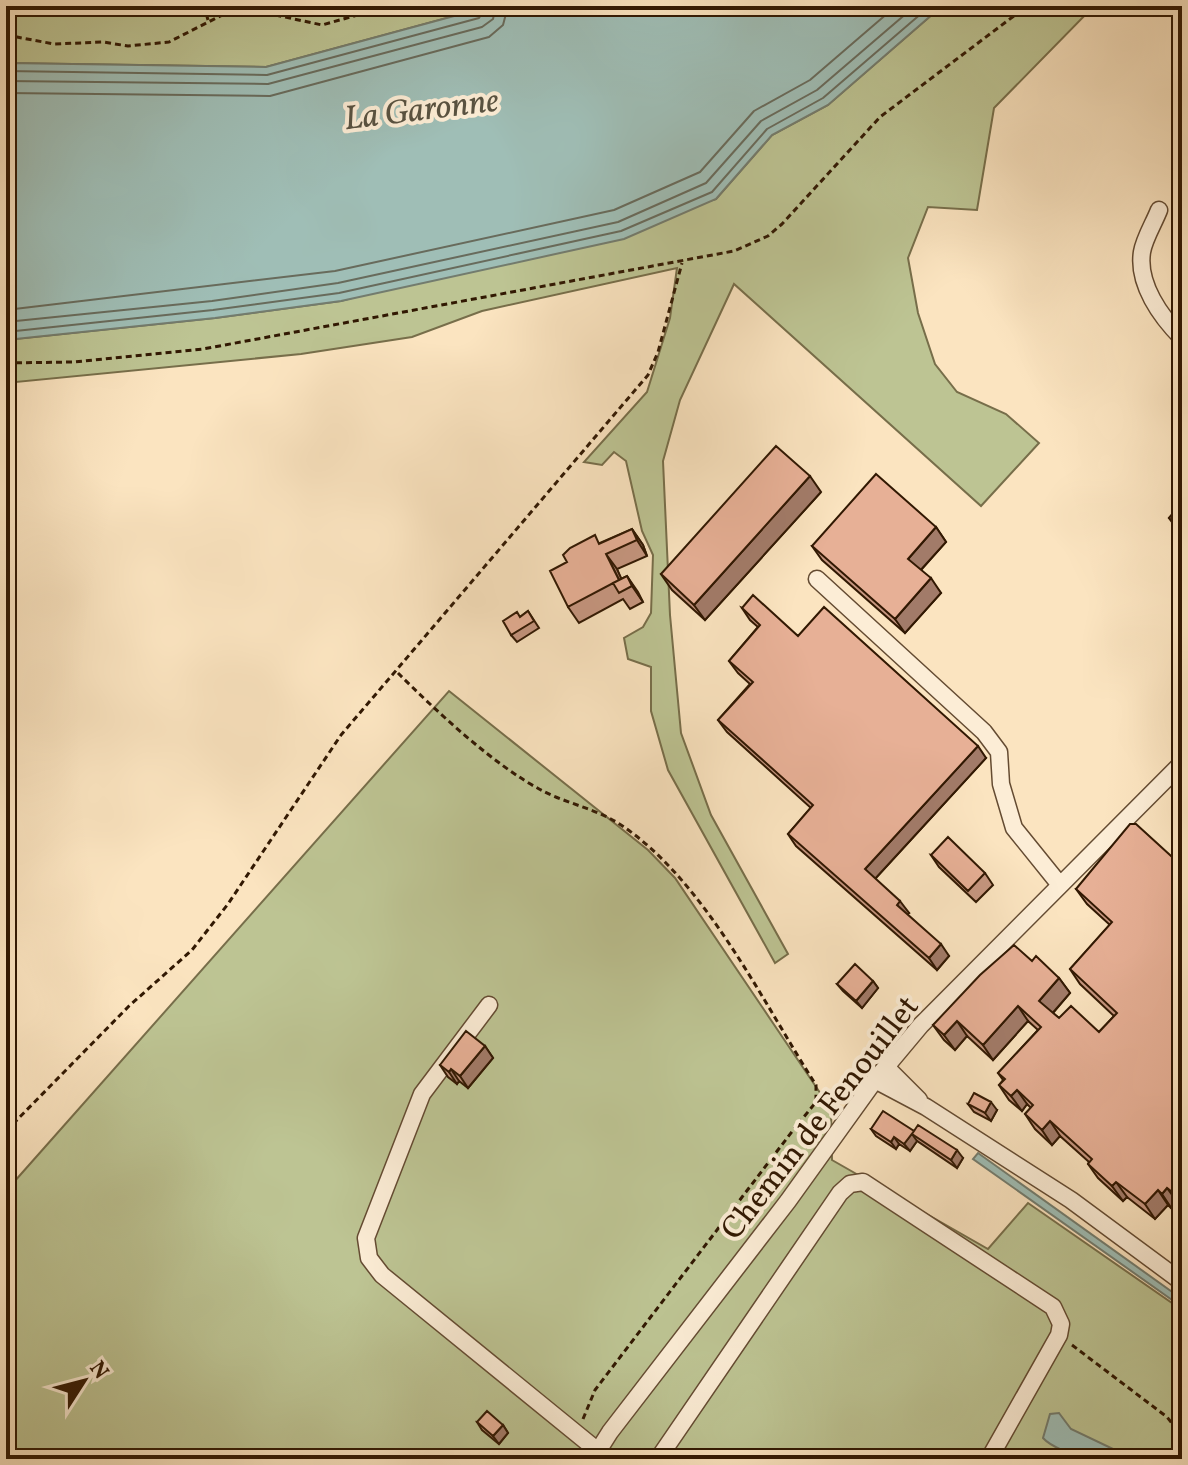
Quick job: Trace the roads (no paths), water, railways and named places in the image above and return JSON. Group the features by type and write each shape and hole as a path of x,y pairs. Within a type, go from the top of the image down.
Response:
{"street":[{"path":"1159,210 1142,253 1145,283 1164,320 1182,338"},
{"path":"817,579 984,732 999,752 1001,784 1014,828 1060,885"},
{"name":"Chemin de Fenouillet","path":"595,1455 880,1074 921,1025 1182,763"},
{"path":"489,1005 422,1094 366,1238 366,1250 382,1275 575,1432 595,1455"},
{"path":"880,1074 1071,1200 1182,1282"},
{"path":"658,1459 840,1193 850,1184 863,1182 1053,1307 1059,1316 1059,1335 989,1459"}],"water":[{"name":"La Garonne","path":"491,6 942,6 828,105 772,135 716,199 624,239 341,301 6,340 6,63 266,67"},
{"path":"978,1153 1182,1299 1182,1307 973,1159"},
{"path":"1059,1413 1071,1429 1134,1459 1077,1459 1051,1445 1043,1438 1050,1414"}]}
